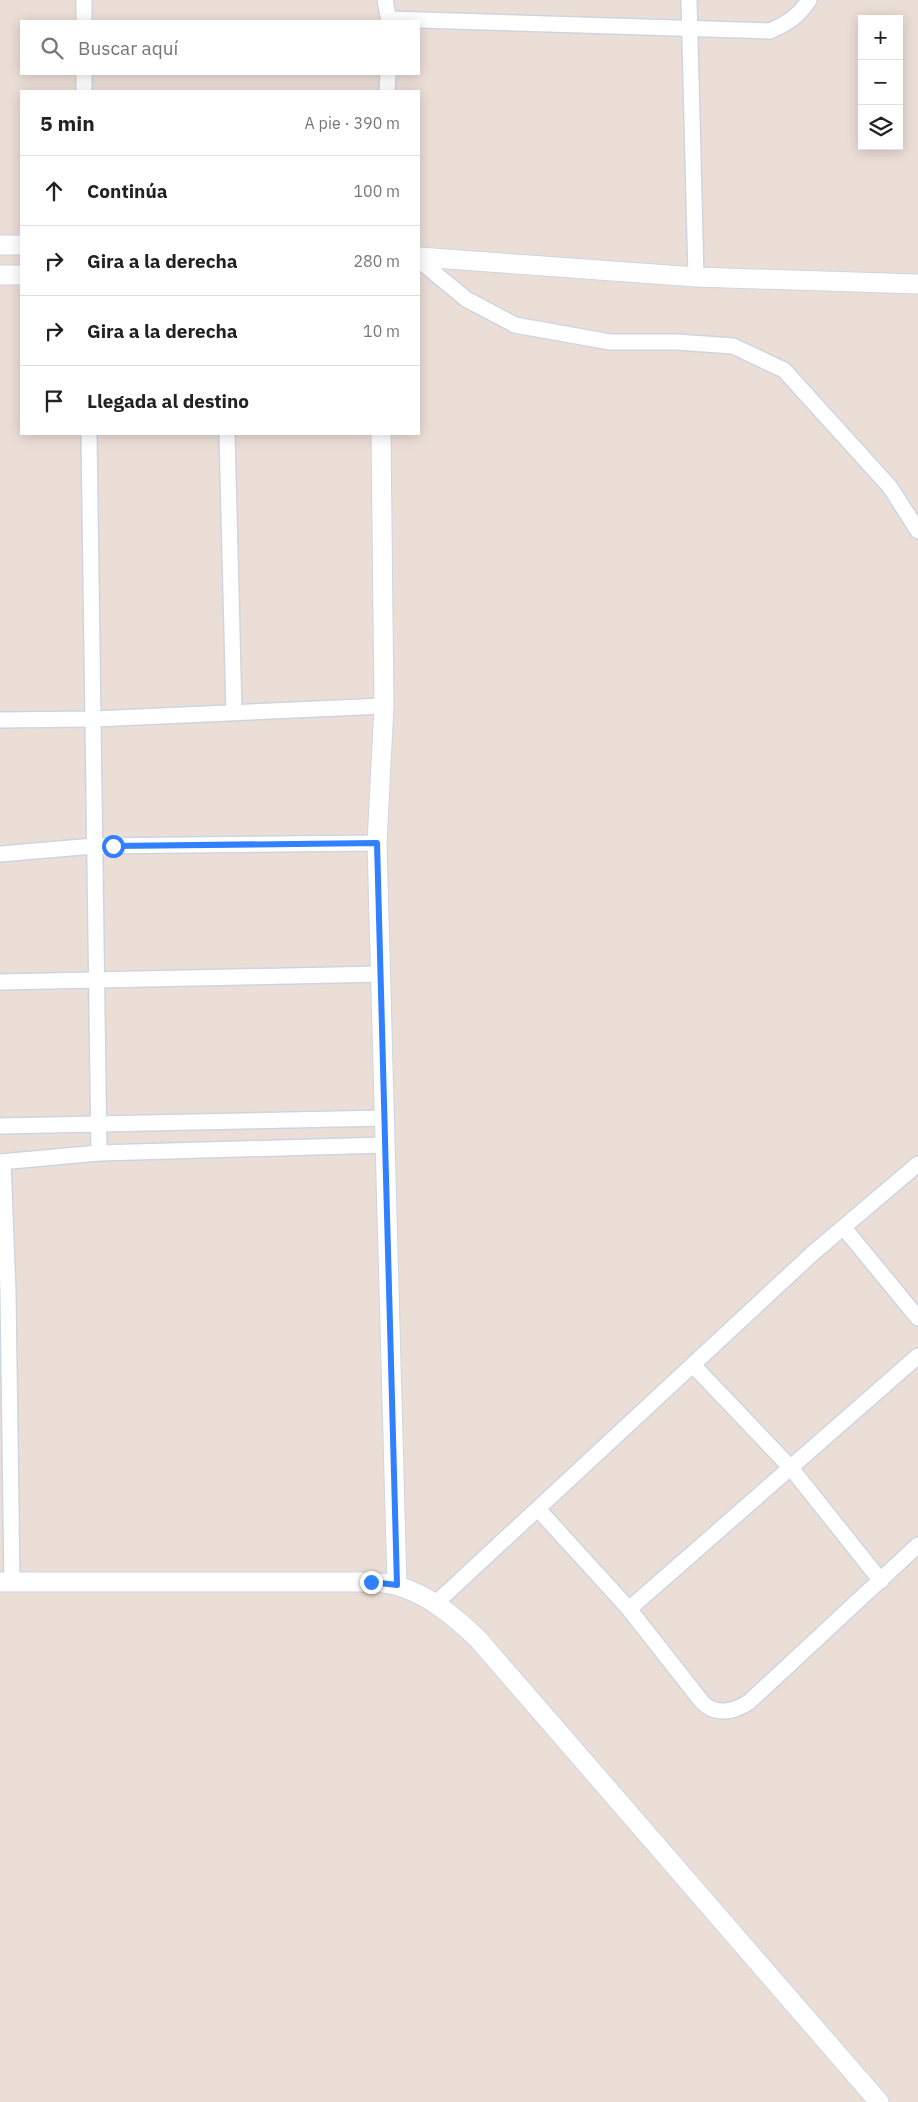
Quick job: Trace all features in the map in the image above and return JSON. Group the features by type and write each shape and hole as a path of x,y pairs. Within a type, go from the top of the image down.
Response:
{"street":[{"path":"84,0 84,20"},
{"path":"385,0 389,20"},
{"path":"688,0 696,277"},
{"path":"420,21 770,31 788,24 801,14 809,0"},
{"path":"84,75 84,90"},
{"path":"387,90 388,75"},
{"path":"0,245 20,245"},
{"path":"420,259 696,277 918,284"},
{"path":"420,260 466,299 515,325 610,342 677,342 733,346 784,370 890,486 918,531"},
{"path":"0,275 20,275"},
{"path":"89,435 99,1152"},
{"path":"227,435 234,712"},
{"path":"381,435 384,706 377,843 397,1585"},
{"path":"0,720 384,706"},
{"path":"0,854 94,846 377,843"},
{"path":"0,982 381,974"},
{"path":"0,1126 384,1118"},
{"path":"385,1146 99,1152 1,1162 6,1582 345,1581 397,1585 436,1604 478,1639 879,2102"},
{"path":"436,1604 814,1253 918,1164"},
{"path":"844,1228 918,1318"},
{"path":"629,1609 918,1356"},
{"path":"692,1365 791,1468 880,1581"},
{"path":"538,1508 629,1609 708,1708 716,1711 739,1709 749,1702 918,1545"}],"route":[{"path":"113,846 377,843 397,1585 371,1582"}]}
